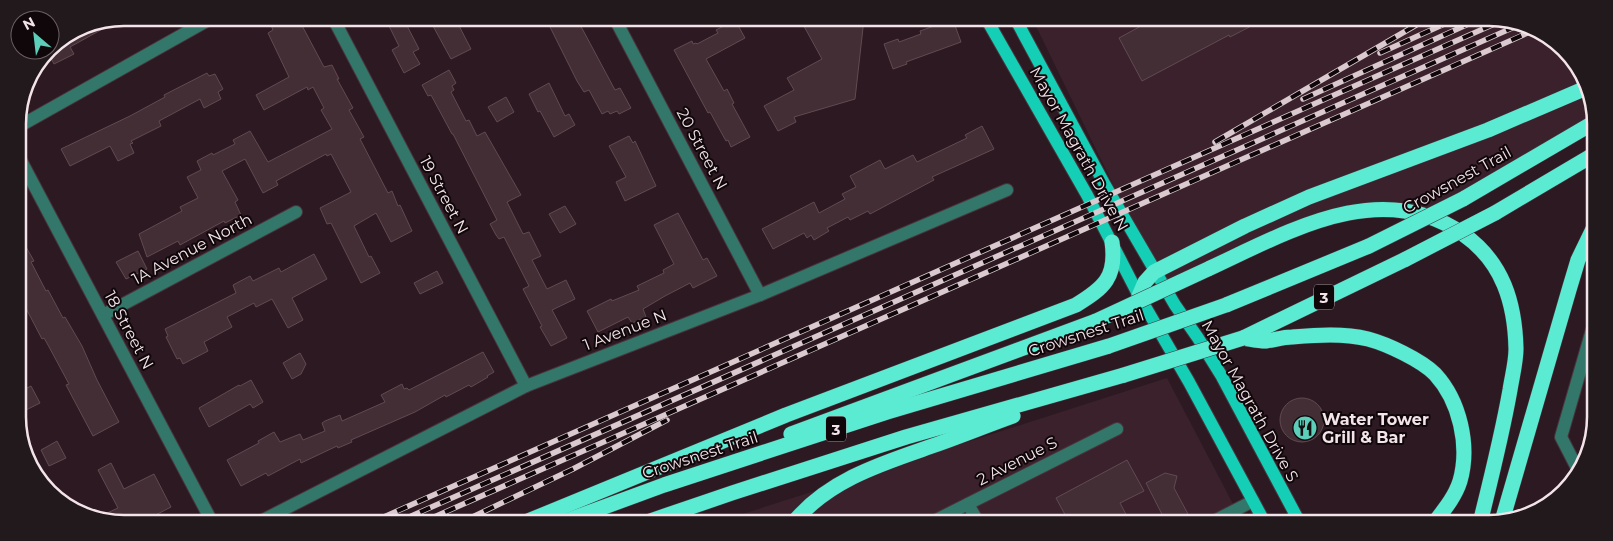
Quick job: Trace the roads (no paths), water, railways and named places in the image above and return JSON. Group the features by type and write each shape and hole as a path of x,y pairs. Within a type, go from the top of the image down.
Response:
{"highway":[{"path":"1139,296 1145,282 1154,272 1245,226 1309,197 1488,130 1581,90"},
{"name":"Crowsnest Trail","path":"582,515 664,485 887,412 1109,346 1226,305 1369,246 1463,199 1587,127"},
{"name":"3","path":"668,515 906,437 1124,375 1243,338 1406,259 1495,213 1587,159"},
{"path":"664,485 818,423 948,377 1096,321 1284,233 1346,213 1377,208 1404,210 1426,215 1453,227 1477,244 1497,267 1508,292 1514,320 1516,352 1505,418 1482,515"},
{"path":"1504,514 1571,282 1578,260 1587,241"},
{"path":"543,515 794,412 1076,305 1098,291 1109,276 1114,264 1112,242"},
{"path":"1243,338 1264,341 1318,335 1368,339 1400,352 1434,374 1448,393 1457,414 1463,437 1464,463 1459,482 1451,499 1440,515"},
{"path":"801,515 812,503 845,481 870,468 1103,381"}],"main road":[{"name":"Mayor Magrath Drive N","path":"990,26 1079,181 1139,296"},
{"name":"Mayor Magrath Drive N","path":"1019,26 1100,177 1154,272"},
{"name":"Mayor Magrath Drive S","path":"1154,272 1221,375 1296,515"},
{"path":"1139,296 1189,382 1261,515"}],"street":[{"path":"26,123 198,26"},
{"name":"19 Street N","path":"337,26 526,386"},
{"name":"20 Street N","path":"619,26 760,295"},
{"name":"18 Street N","path":"26,170 208,515"},
{"name":"1 Avenue N","path":"274,515 526,386 760,295 1007,190"},
{"name":"1A Avenue North","path":"103,315 296,212"},
{"path":"1575,464 1560,438 1587,347"},
{"name":"2 Avenue S","path":"946,515 1117,429"},
{"path":"1226,515 1253,501"},
{"path":"968,504 974,515"}],"railway":[{"path":"1215,142 1414,26"},
{"path":"1380,53 1440,26"},
{"path":"1303,99 1464,26"},
{"path":"388,515 1490,26"},
{"path":"414,515 1510,29"},
{"path":"439,515 1526,34"},
{"path":"477,515 573,469 667,420"}],"place":[{"name":"Water Tower Grill & Bar","path":"1305,428"}]}
